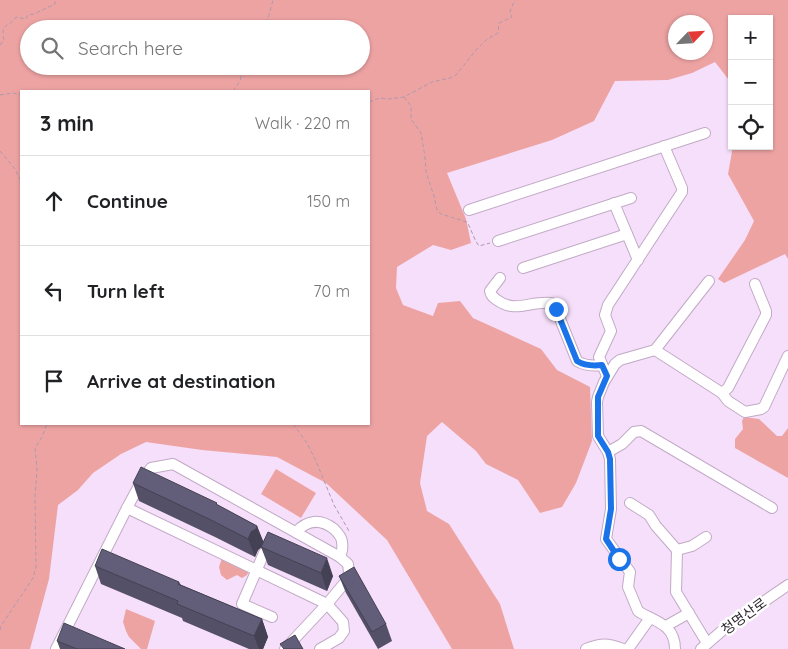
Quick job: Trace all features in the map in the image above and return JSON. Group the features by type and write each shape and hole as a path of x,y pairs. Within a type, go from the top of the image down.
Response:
{"street":[{"path":"470,210 705,133"},
{"path":"607,376 599,357 611,331 605,315 608,306 682,192 664,146"},
{"path":"498,241 630,198"},
{"path":"614,203 638,260"},
{"path":"523,268 627,234"},
{"path":"500,278 490,291 491,295 503,304 519,307 543,303 551,304 556,309 577,361 592,366 602,365"},
{"path":"675,649 674,638 666,626 640,614 638,611 628,587 630,572 606,539 611,509 610,459 598,436 598,397 607,376 617,362 655,350 709,281"},
{"path":"722,393 728,388 766,315 755,284"},
{"path":"655,350 722,393 728,401 745,412 761,409 766,404 788,356"},
{"path":"608,452 622,444 634,432 641,431 772,508"},
{"path":"56,649 142,480 151,468 173,464 340,557 348,564 347,580 328,604 285,649"},
{"path":"630,503 649,515 677,550 676,592 689,613 704,646"},
{"path":"127,508 328,604 343,622 344,631 339,638 320,649"},
{"path":"296,532 306,524 315,521 326,523 338,533 342,540 340,557"},
{"path":"677,550 692,546 706,537"},
{"path":"264,553 242,604 272,617"},
{"name":"청명산로","path":"704,646 724,629 788,585"},
{"path":"666,626 689,613"},
{"path":"628,649 650,618"},
{"path":"586,649 606,644 623,649"}],"path":[{"path":"0,45 4,40 1,32 3,27 12,22 16,17 26,19 28,15 55,4 55,0"},
{"path":"267,20 273,0"},
{"path":"370,102 380,98 404,97 432,82 456,75 476,49 498,32 500,23 512,17 510,11 515,0"},
{"path":"235,90 242,75"},
{"path":"0,95 13,93 20,95"},
{"path":"404,97 411,106 411,119 421,133 426,172 437,210 441,214 467,222 473,238 479,246 498,241"},
{"path":"0,151 15,169 20,179"},
{"path":"0,630 33,578 36,566 35,497 37,468 35,448 47,425"},
{"path":"294,425 307,443 334,505 349,532"}],"shaded area":[{"path":"0,0 788,0 788,259 785,254 724,283 718,279 745,240 754,221 728,174 732,150 773,150 773,15 728,15 728,79 715,62 692,73 668,80 615,81 594,121 552,140 447,173 466,219 471,243 451,250 433,245 397,267 396,288 403,305 433,316 438,303 460,301 473,318 541,349 557,370 590,387 592,441 576,483 562,507 540,513 518,480 486,464 476,451 442,422 427,436 420,483 427,511 449,524 500,604 514,649 452,649 387,540 326,483 277,457 202,450 146,442 121,454 93,473 78,490 58,505 49,579 30,649 0,649"},
{"path":"744,417 759,419 777,436 782,436 788,428 788,478 735,448 735,439 743,429 742,421"},
{"path":"276,469 316,493 301,518 261,494"},
{"path":"222,558 249,571 247,575 242,578 237,575 227,580 221,575 219,567"},
{"path":"126,609 155,621 147,649 141,649 129,637 123,622"}],"building":[{"path":"141,467 217,503 257,526 256,529 251,532 248,539 133,483"},
{"path":"268,532 327,558 321,573 261,547"},
{"path":"102,549 179,582 178,584 262,619 254,636 177,604 178,601 95,566"},
{"path":"354,567 386,624 372,632 339,576"},
{"path":"64,623 125,649 77,649 57,641"},
{"path":"295,635 303,649 284,649 280,644"}],"route":[{"path":"556,309 577,361 592,366 602,365 607,376 597,402 598,438 608,452 610,459 611,509 606,539 619,559"}]}
